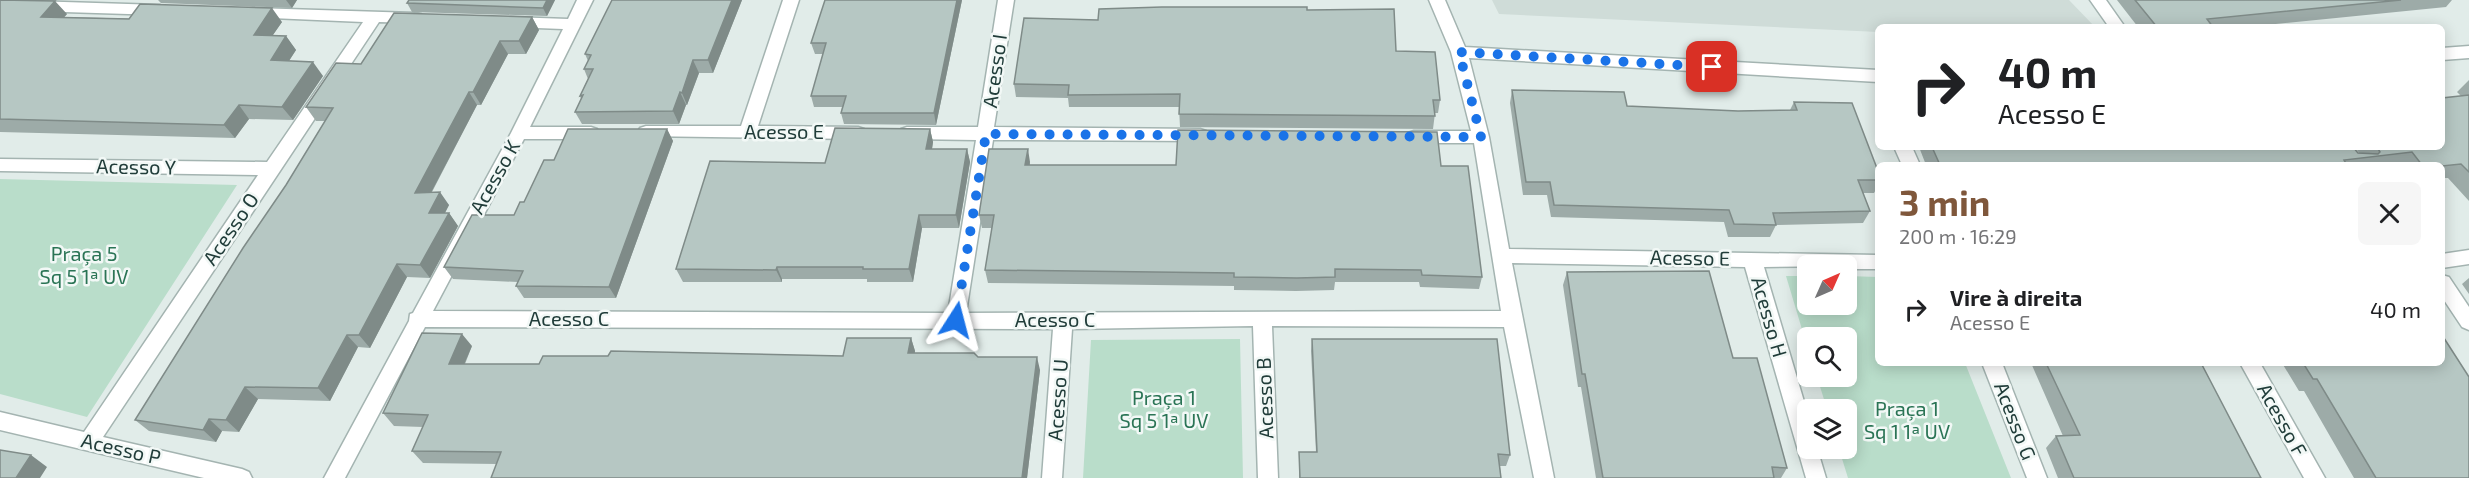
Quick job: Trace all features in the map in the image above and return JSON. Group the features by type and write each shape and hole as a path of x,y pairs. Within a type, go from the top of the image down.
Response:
{"street":[{"name":"Acesso K","path":"334,478 417,319 519,133 585,0"},
{"path":"748,132 791,0"},
{"name":"Acesso I","path":"956,320 1006,0"},
{"path":"1437,0 1459,52 1481,137 1512,319 1544,478"},
{"path":"2098,0 2115,24"},
{"path":"0,5 175,10"},
{"path":"233,12 432,19"},
{"name":"Acesso O","path":"89,441 374,17"},
{"path":"490,21 572,24"},
{"path":"1459,52 1875,81"},
{"path":"2445,54 2469,52"},
{"name":"Acesso E","path":"634,132 1222,135"},
{"path":"519,133 611,133"},
{"path":"1399,137 1481,137"},
{"name":"Acesso Y","path":"0,165 272,169"},
{"name":"Acesso E","path":"1502,256 1875,262"},
{"path":"2445,261 2469,257"},
{"name":"Acesso H","path":"1752,259 1815,478"},
{"path":"2445,286 2469,322"},
{"name":"Acesso C","path":"417,319 1063,321 1262,318 1512,319"},
{"name":"Acesso B","path":"1262,318 1268,478"},
{"name":"Acesso U","path":"1052,478 1063,321"},
{"name":"Acesso G","path":"1993,366 2037,478"},
{"name":"Acesso F","path":"2252,366 2314,478"},
{"name":"Acesso P","path":"0,421 242,478"}],"shaded area":[{"path":"1492,0 2069,0 2092,24 1875,24 1875,32 1499,14"}],"green space":[{"name":"Praça 5 Sq 5 1ª UV","path":"0,179 237,185 87,417 0,394"},
{"name":"Praça 1 Sq 1 1ª UV","path":"1786,276 1797,276 1797,313"},
{"name":"Praça 1 Sq 1 1ª UV","path":"1857,276 1875,277 1875,366 1966,366 2011,478 1848,478 1842,459 1857,459 1857,399 1824,399 1820,387 1857,387 1857,327 1801,327 1798,315 1857,315"},
{"name":"Praça 1 Sq 5 1ª UV","path":"1240,339 1243,478 1083,478 1091,340"}],"building":[{"path":"0,0 55,1 41,17 129,19 140,4 272,8 254,35 286,36 271,60 313,62 282,107 239,105 224,125 0,119"},
{"path":"409,0 547,0 543,8 407,3"},
{"path":"612,0 732,0 708,60 693,60 682,93 680,92 673,111 575,112 593,69 584,69 591,55 585,54"},
{"path":"825,0 957,0 934,113 841,113 846,96 811,96 826,43 811,43"},
{"path":"2135,0 2401,0 2207,19 2211,24 2155,24"},
{"path":"1162,7 1394,9 1396,51 1435,52 1440,100 1433,100 1435,116 1179,114 1180,94 1068,95 1069,85 1014,84 1024,18 1098,20 1099,9"},
{"path":"394,13 532,17 519,41 500,41 473,92 469,92 415,193 440,192 429,213 449,213 420,265 397,264 359,335 347,335 318,388 245,387 226,420 209,419 203,430 135,420 333,108 306,107 336,63 361,64"},
{"path":"1512,90 1624,92 1627,106 1738,111 1797,110 1794,102 1852,103 1875,163 1875,180 1858,180 1870,211 1773,213 1776,225 1734,224 1729,210 1554,205 1550,182 1526,182"},
{"path":"2469,95 2469,172 2461,164 2445,166 2445,162 2420,162 2412,152 2344,160 2345,162 1939,162 1933,150 2356,150 2358,153 2378,154 2379,150 2445,150 2445,98"},
{"path":"835,128 930,129 926,149 967,149 956,215 919,215 909,269 777,267 776,270 676,269 710,161 825,163"},
{"path":"568,129 667,129 609,287 516,286 523,271 444,267 472,215 514,215 520,202 524,202 544,160 554,160"},
{"path":"1178,130 1437,132 1441,166 1468,166 1482,277 1422,275 1421,270 1335,269 1335,277 1297,278 1234,277 1234,273 985,270 994,215 979,215 989,149 1028,149 1025,165 1176,165"},
{"path":"1709,271 1733,358 1757,358 1787,468 1772,467 1774,478 1603,478 1585,374 1582,374 1567,272"},
{"path":"422,333 462,334 449,364 539,364 543,356 608,356 611,351 843,356 847,338 911,338 908,353 974,353 978,357 1037,357 1022,478 491,478 501,452 412,451 428,415 383,413"},
{"path":"1312,339 1497,339 1510,455 1498,454 1501,478 1300,478 1299,452 1317,452"},
{"path":"2445,340 2469,377 2469,478 2376,478 2317,379 2313,379 2305,366 2445,366"},
{"path":"2047,366 2203,366 2261,478 2074,478 2056,436 2080,435"},
{"path":"0,450 31,455 16,478 0,478"}],"route":[{"path":"956,320 986,134 1481,137 1459,52 1712,67"}]}
